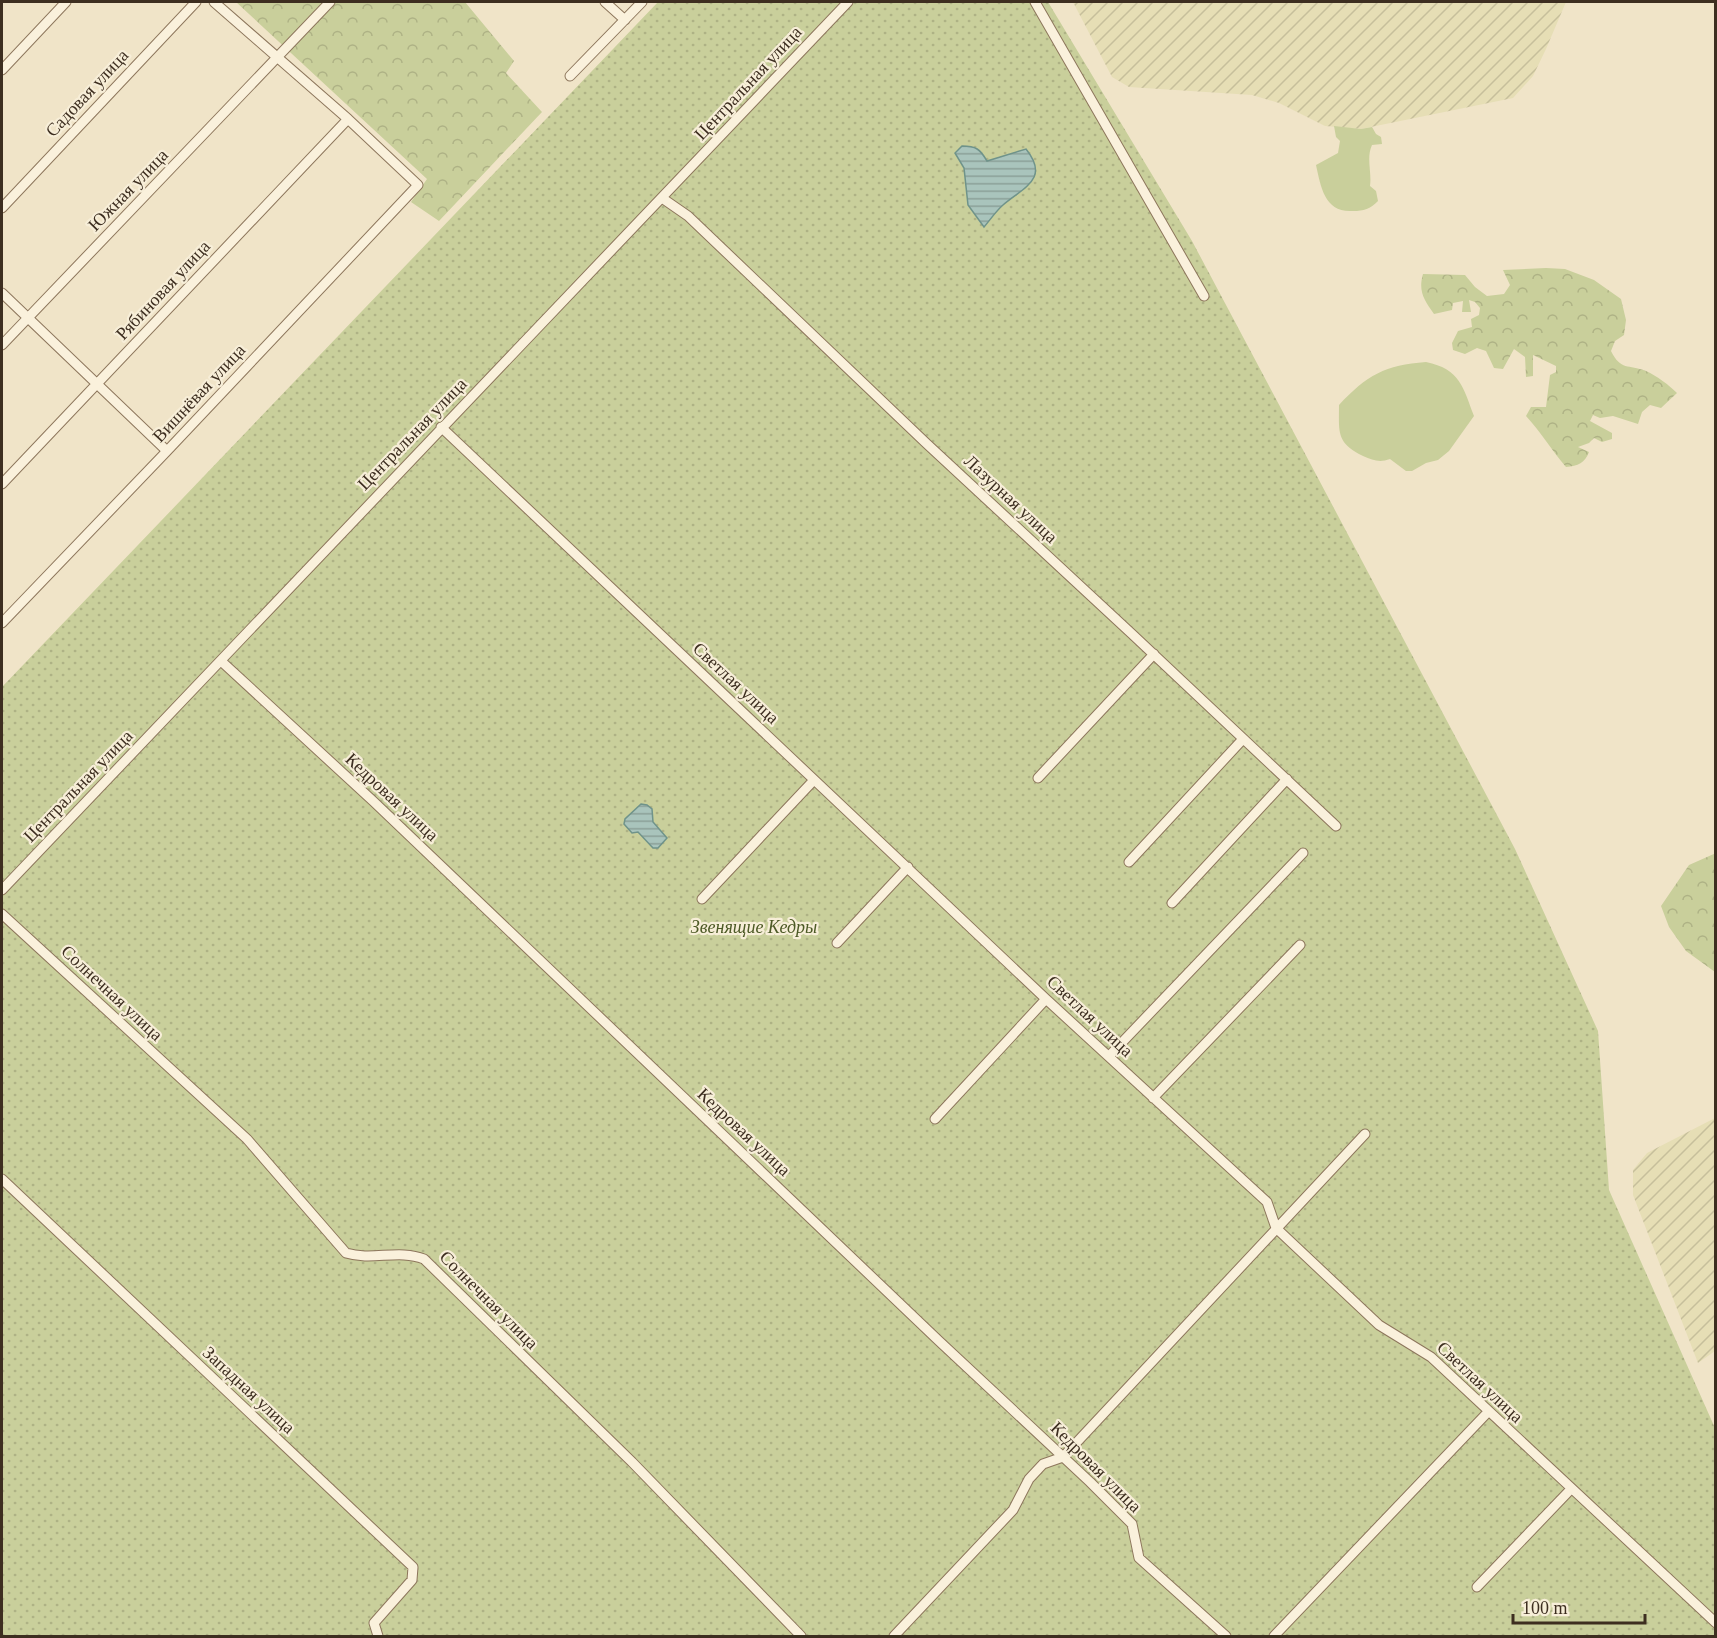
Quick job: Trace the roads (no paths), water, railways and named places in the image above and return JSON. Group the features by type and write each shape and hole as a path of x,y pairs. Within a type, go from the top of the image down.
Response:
{"street":[{"path":"2,70 66,2"},
{"name":"Садовая улица","path":"2,208 196,2"},
{"path":"214,2 348,119"},
{"name":"Южная улица","path":"2,345 330,2"},
{"path":"605,2 625,20"},
{"path":"570,76 642,2"},
{"name":"Центральная улица","path":"2,890 848,2"},
{"path":"1035,2 1204,296"},
{"name":"Вишнёвая улица","path":"2,623 418,185 348,119"},
{"name":"Рябиновая улица","path":"2,484 348,119"},
{"name":"Лазурная улица","path":"662,198 688,216 927,444 1336,826"},
{"path":"2,293 167,451"},
{"name":"Светлая улица","path":"441,427 1046,999 1267,1202 1276,1228 1378,1325 1431,1357 1716,1623"},
{"path":"1038,778 1154,654"},
{"name":"Кедровая улица","path":"221,661 373,801 1063,1457 1132,1524 1139,1558 1226,1636"},
{"path":"1129,862 1243,739"},
{"path":"1172,903 1287,779"},
{"path":"702,899 814,780"},
{"path":"1109,1056 1303,853"},
{"path":"837,943 908,867"},
{"name":"Солнечная улица","path":"2,914 247,1139 346,1253 357,1256 413,1255 424,1259 632,1462 801,1636"},
{"path":"1153,1098 1300,945"},
{"path":"935,1119 1046,999"},
{"path":"894,1636 1014,1510 1029,1479 1043,1464 1063,1457 1365,1134"},
{"name":"Западная улица","path":"2,1179 413,1568 412,1580 374,1623 378,1636"},
{"path":"1274,1636 1488,1412"},
{"path":"1477,1587 1571,1489"}],"water":[{"path":"962,146 977,149 987,161 1026,149 1033,159 1035,175 1031,181 1000,207 984,227 968,205 964,168 955,153"},
{"path":"641,804 652,809 653,822 667,838 658,848 653,848 638,832 632,833 624,824 625,819"}],"park label":[{"name":"Звенящие Кедры","path":"754,927"}]}
